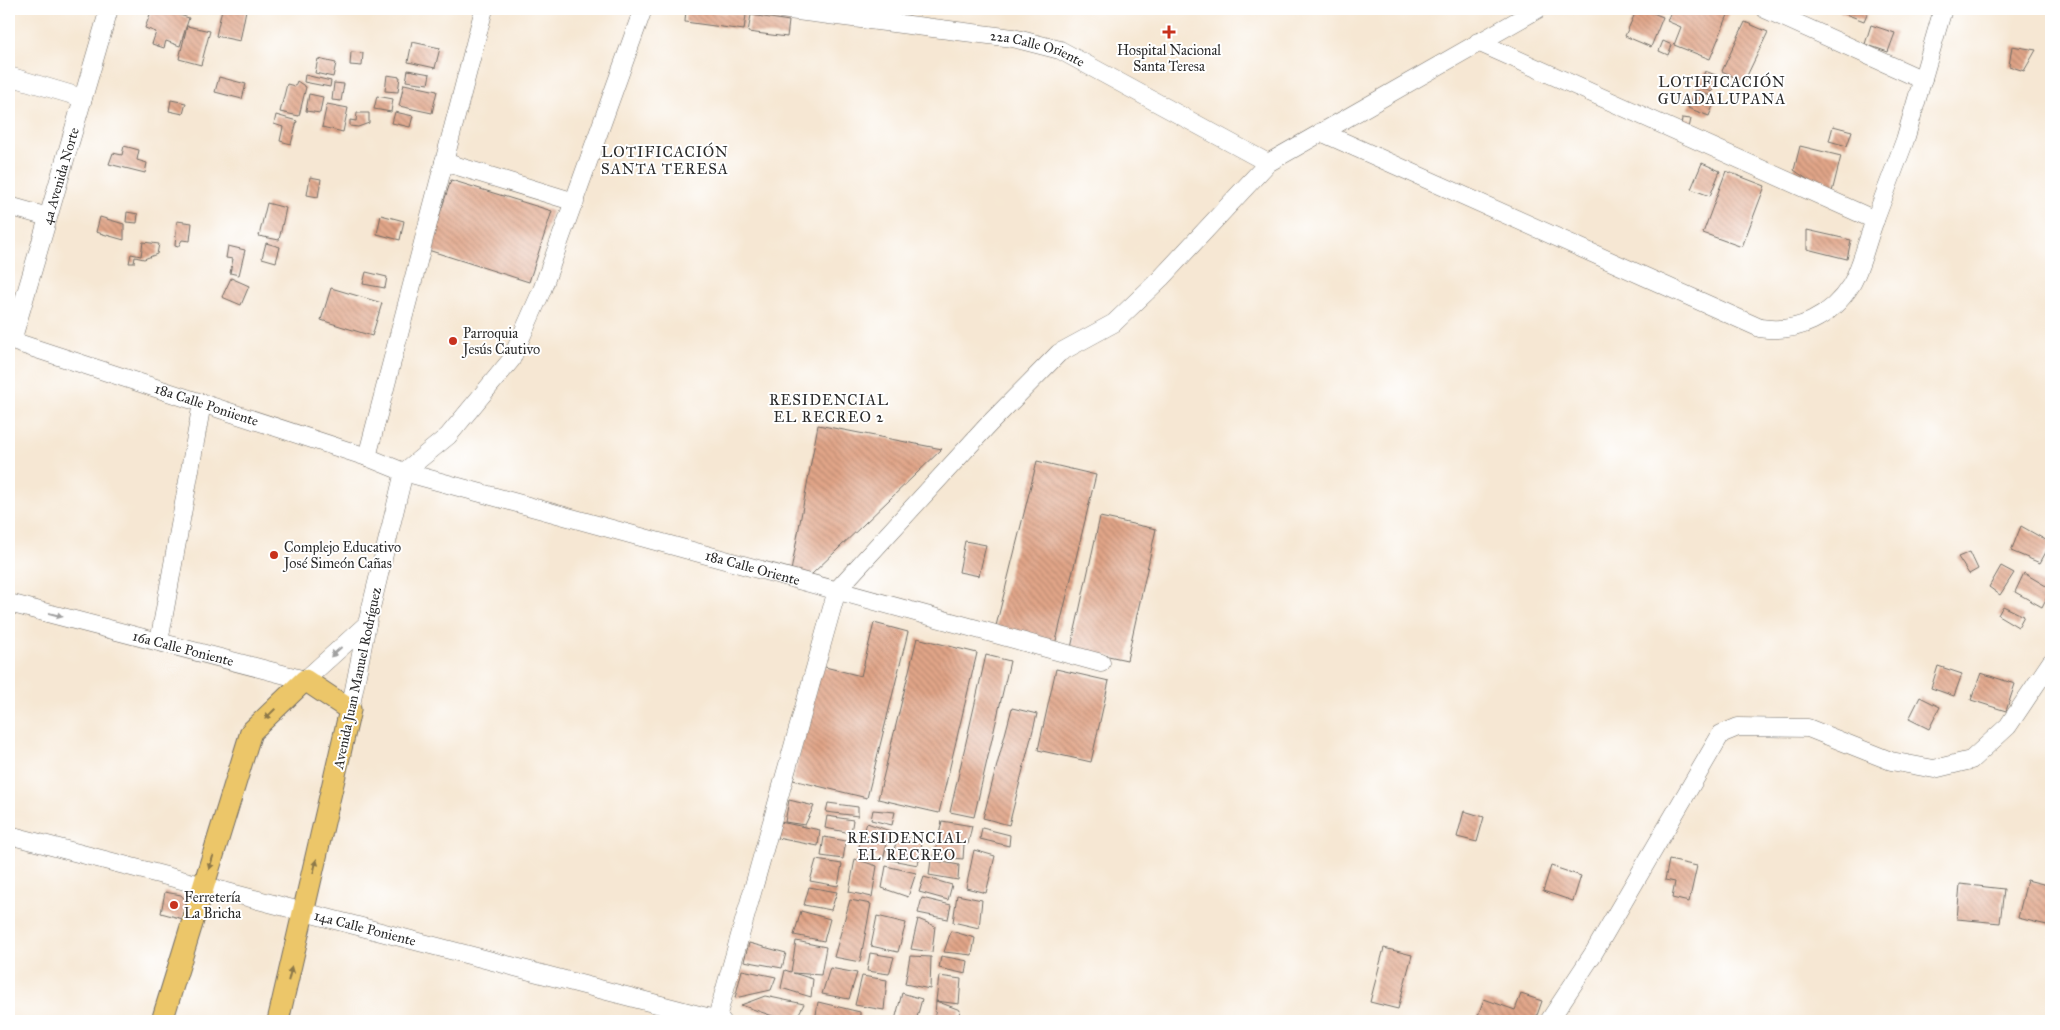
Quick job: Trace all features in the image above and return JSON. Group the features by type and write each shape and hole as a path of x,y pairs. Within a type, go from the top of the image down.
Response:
{"main road":[{"name":"16a Calle Poniente","path":"305,680 350,710"},
{"path":"162,1021 251,732 305,680"},
{"name":"Avenida Juan Manuel Rodríguez","path":"278,1021 350,710"}],"street":[{"name":"4a Avenida Norte","path":"10,341 109,9"},
{"path":"367,457 484,9"},
{"path":"404,472 448,436 511,360 542,290 643,9"},
{"name":"22a Calle Oriente","path":"781,9 1013,38 1060,50 1268,163"},
{"path":"718,1021 837,590 988,424 1059,353 1114,323 1161,278 1268,163 1538,9"},
{"path":"1765,9 1923,80"},
{"path":"1321,132 1760,328 1792,329 1808,324 1839,300 1852,284 1905,140 1943,9"},
{"path":"1478,42 1875,220"},
{"path":"9,76 83,98"},
{"path":"444,162 575,202"},
{"path":"9,206 48,217"},
{"name":"18a Calle Poniiente","path":"10,341 367,457 404,472"},
{"path":"159,642 202,403"},
{"name":"18a Calle Oriente","path":"404,472 1101,663"},
{"name":"Avenida Juan Manuel Rodríguez","path":"350,710 367,624 404,472"},
{"name":"16a Calle Poniente","path":"9,603 305,680"},
{"path":"305,680 367,624"},
{"path":"1549,1021 1593,954 1720,734 1738,727 1808,728 1890,761 1934,769 1971,760 2008,726 2051,662"},
{"name":"14a Calle Poniente","path":"9,835 304,914 718,1021"}],"building":[{"path":"152,9 161,9 189,18 180,46 166,41 164,48 152,44 156,32 145,28"},
{"path":"222,9 246,10 240,41 216,36"},
{"path":"686,9 746,15 744,30 685,22"},
{"path":"869,9 882,9 881,17 869,15"},
{"path":"1637,9 1643,9 1663,17 1651,47 1625,36"},
{"path":"1672,9 1730,10 1710,59 1674,45 1681,27 1667,21"},
{"path":"1842,9 1869,9 1864,21 1840,12"},
{"path":"751,15 789,21 787,37 748,32"},
{"path":"1745,22 1768,32 1744,82 1722,71"},
{"path":"1871,25 1895,33 1888,52 1865,44"},
{"path":"187,26 210,31 201,65 179,59"},
{"path":"1663,41 1672,45 1668,55 1659,51"},
{"path":"412,42 440,48 435,68 408,62"},
{"path":"2012,46 2036,50 2024,71 2009,66"},
{"path":"351,52 363,53 362,66 350,65"},
{"path":"318,59 336,63 333,77 315,73"},
{"path":"408,70 430,74 428,84 406,81"},
{"path":"1705,71 1718,76 1712,92 1699,87"},
{"path":"305,75 331,81 330,87 304,82"},
{"path":"387,75 400,77 398,92 385,91"},
{"path":"219,77 246,84 242,99 215,92"},
{"path":"297,81 306,87 299,116 280,112 287,84 295,86"},
{"path":"334,83 344,84 341,101 332,100"},
{"path":"404,84 437,91 432,113 399,106"},
{"path":"1696,90 1716,98 1709,116 1688,108"},
{"path":"309,94 323,97 320,113 306,111"},
{"path":"377,96 393,99 391,112 374,109"},
{"path":"171,100 186,103 183,114 169,111"},
{"path":"327,104 348,108 343,132 322,127"},
{"path":"395,112 413,116 410,127 392,123"},
{"path":"357,113 369,113 369,123 358,127 350,126 350,120 356,121"},
{"path":"276,115 297,121 291,144 280,141 283,127 274,124"},
{"path":"1682,118 1691,119 1689,128 1681,127"},
{"path":"1833,126 1852,131 1847,146 1829,141"},
{"path":"124,146 139,150 137,160 147,163 145,173 109,164 113,153 122,155"},
{"path":"1800,146 1841,156 1831,196 1794,170"},
{"path":"1702,163 1720,171 1710,196 1691,189"},
{"path":"1726,171 1765,186 1742,247 1703,233"},
{"path":"310,177 321,179 318,197 307,195"},
{"path":"451,180 552,211 529,282 428,250"},
{"path":"267,203 286,208 279,240 259,236"},
{"path":"127,212 138,214 137,223 126,222"},
{"path":"381,215 404,221 400,240 377,234"},
{"path":"100,217 124,224 124,240 96,232"},
{"path":"177,221 192,223 190,241 182,240 178,247 175,246"},
{"path":"1807,230 1851,240 1847,259 1807,249"},
{"path":"143,242 159,244 157,254 144,259 135,257 134,263 129,263 131,254 141,256"},
{"path":"266,243 280,247 276,262 262,258"},
{"path":"228,246 245,250 239,275 230,273 233,259 226,258"},
{"path":"366,272 387,277 385,288 363,284"},
{"path":"231,278 249,286 241,305 222,297"},
{"path":"331,288 382,303 372,336 321,320"},
{"path":"818,425 942,449 811,575 791,571"},
{"path":"1037,461 1096,475 1055,645 995,630"},
{"path":"1100,517 1156,529 1127,660 1071,648"},
{"path":"2021,526 2051,543 2040,563 2011,551"},
{"path":"965,541 986,545 979,576 959,572"},
{"path":"1970,552 1978,569 1969,574 1958,557"},
{"path":"2001,566 2014,573 2000,595 1989,587"},
{"path":"2024,573 2051,589 2042,607 2015,592"},
{"path":"2003,606 2024,616 2018,627 1998,615"},
{"path":"874,623 908,632 867,798 793,780 821,666 861,676"},
{"path":"917,638 977,653 939,813 878,799"},
{"path":"986,655 1010,661 974,817 950,812"},
{"path":"1938,666 1962,674 1954,696 1931,688"},
{"path":"1056,669 1109,681 1091,762 1038,750"},
{"path":"1981,673 2015,684 2006,711 1971,700"},
{"path":"1920,697 1940,707 1929,729 1909,719"},
{"path":"1012,708 1037,714 1009,825 983,818"},
{"path":"789,800 814,806 805,825 785,822"},
{"path":"828,803 858,807 858,816 826,812"},
{"path":"873,810 895,812 892,825 871,820"},
{"path":"1464,811 1484,817 1477,842 1457,837"},
{"path":"827,816 853,820 851,833 825,828"},
{"path":"942,821 972,826 968,844 964,844 963,859 934,856"},
{"path":"780,822 820,830 818,846 777,838"},
{"path":"867,823 890,831 883,860 857,852"},
{"path":"982,828 1010,835 1009,846 980,839"},
{"path":"898,836 922,842 918,865 891,860"},
{"path":"824,837 846,841 843,859 821,856"},
{"path":"974,850 995,856 986,893 966,888"},
{"path":"855,859 877,866 872,897 849,892"},
{"path":"816,860 842,864 838,886 810,881"},
{"path":"931,860 959,865 958,880 929,875"},
{"path":"1669,860 1697,866 1689,902 1672,898 1675,882 1665,880"},
{"path":"886,866 916,873 908,897 882,888"},
{"path":"1551,866 1581,876 1573,901 1543,891"},
{"path":"924,877 952,885 948,900 919,892"},
{"path":"2027,880 2051,886 2051,926 2018,918"},
{"path":"1960,884 2004,889 2000,923 1957,919"},
{"path":"809,887 837,892 831,910 804,905"},
{"name":"Ferretería La Bricha","path":"165,892 181,895 186,901 183,919 161,913"},
{"path":"957,895 982,900 979,928 953,922"},
{"path":"922,898 951,905 948,919 918,913"},
{"path":"850,900 871,904 860,962 834,957"},
{"path":"801,911 830,919 824,941 794,935"},
{"path":"877,916 906,923 898,952 871,946"},
{"path":"918,919 935,926 932,952 911,949"},
{"path":"951,931 975,938 972,955 944,952"},
{"path":"796,941 826,947 821,975 793,973 813,979 811,997 781,988 785,970 791,972"},
{"path":"749,943 786,953 782,968 744,961"},
{"path":"1384,948 1412,955 1398,1009 1370,1002"},
{"path":"870,953 894,957 889,974 867,971"},
{"path":"910,956 931,957 930,989 905,984"},
{"path":"941,956 968,961 966,974 939,968"},
{"path":"830,968 857,973 849,999 822,994"},
{"path":"742,970 776,977 771,990 735,998"},
{"path":"862,976 887,980 884,1010 855,1005"},
{"path":"939,976 961,979 959,1004 936,1001"},
{"path":"902,993 922,999 916,1021 895,1020"},
{"path":"1521,994 1542,1001 1535,1021 1484,1021 1477,1018 1484,999 1515,1010"},
{"path":"765,996 804,1004 795,1021 787,1021 741,1005"},
{"path":"936,1001 960,1010 958,1021 935,1016"},
{"path":"818,1002 860,1012 860,1021 815,1021"}],"place":[{"name":"Hospital Nacional Santa Teresa","path":"1169,32"},
{"name":"Parroquia Jesús Cautivo","path":"453,341"},
{"name":"Complejo Educativo José Simeón Cañas","path":"274,555"},
{"name":"Ferretería La Bricha","path":"174,905"}],"district":[{"name":"LOTIFICACIÓN GUADALUPANA","path":"1722,90"},
{"name":"LOTIFICACIÓN SANTA TERESA","path":"665,160"},
{"name":"RESIDENCIAL EL RECREO 2","path":"829,408"},
{"name":"RESIDENCIAL EL RECREO","path":"907,846"}]}
